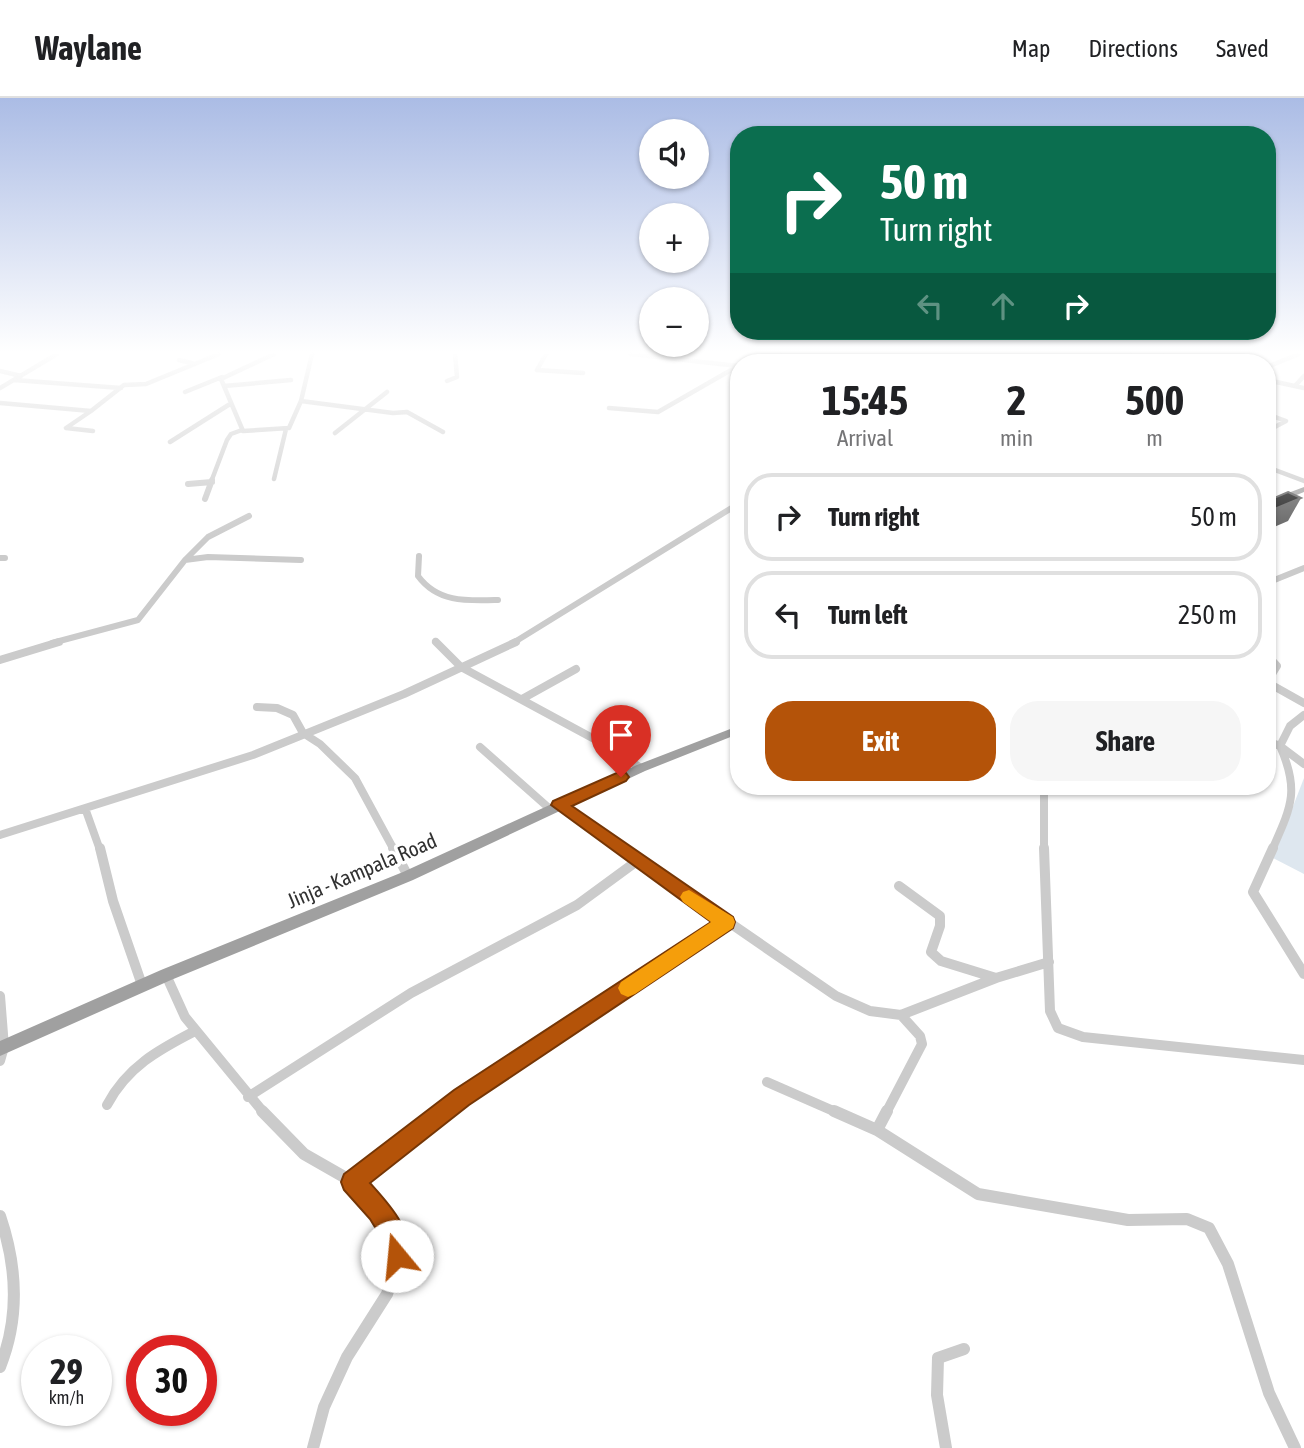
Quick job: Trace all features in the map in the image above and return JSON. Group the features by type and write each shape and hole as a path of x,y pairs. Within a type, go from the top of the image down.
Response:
{"highway":[{"path":"1276,500 1304,489"},
{"name":"Jinja - Kampala Road","path":"1,1052 142,985 408,876 641,768 730,733"}],"street":[{"path":"82,417 66,428 93,431"},
{"path":"170,442 209,417"},
{"path":"236,417 242,430"},
{"path":"274,479 286,429 294,417"},
{"path":"335,433 355,417"},
{"path":"416,417 443,432"},
{"path":"1276,417 1286,421 1276,426"},
{"path":"205,499 231,434 242,430 249,432 286,429"},
{"path":"1276,470 1304,481"},
{"path":"188,484 212,482"},
{"path":"0,835 253,755 404,694 503,649 730,509"},
{"path":"0,660 138,620 185,560 208,537 249,516"},
{"path":"419,556 418,576 435,594 454,600 498,600"},
{"path":"185,560 208,557 302,560"},
{"path":"1276,579 1304,568"},
{"path":"435,641 461,667 609,747 641,768"},
{"path":"522,699 576,669"},
{"path":"1276,687 1304,702"},
{"path":"257,707 277,708 293,716 303,733 320,744 355,778 408,876"},
{"path":"1280,746 1290,726 1304,715"},
{"path":"1276,744 1304,764"},
{"path":"1280,746 1291,771 1291,808 1253,892 1304,974"},
{"path":"480,747 555,807 844,1000 870,1011 901,1015 996,978 1049,962"},
{"path":"1044,795 1044,885 1052,1019 1058,1028 1083,1037 1304,1060"},
{"path":"85,808 97,836 113,901 142,985"},
{"path":"248,1097 374,1016 466,962 534,931 586,899 637,861"},
{"path":"899,886 940,916 940,926 932,952 934,956 941,961 996,978"},
{"path":"353,1182 461,1097 726,922"},
{"path":"166,975 185,1017 248,1097 304,1154 353,1182 379,1211 396,1239 395,1270 387,1294 346,1357 324,1407 313,1448"},
{"path":"0,996 1,1052"},
{"path":"877,1130 922,1044 920,1036 901,1015"},
{"path":"107,1105 116,1085 138,1062 195,1031"},
{"path":"767,1082 877,1130 978,1194 1034,1206 1128,1220 1187,1219 1209,1228 1228,1264 1269,1393 1294,1448"},
{"path":"0,1216 12,1273 15,1311 0,1367"},
{"path":"946,1448 937,1395 938,1357 964,1349"}],"shaded area":[{"path":"1304,778 1304,874 1273,858"}],"building":[{"path":"1288,492 1301,498 1276,508 1276,497"}],"slow traffic":[{"path":"628,988 726,922 689,897"}],"route":[{"path":"397,1256 396,1239 379,1211 353,1182 461,1097 726,922 559,805 621,777"}]}
